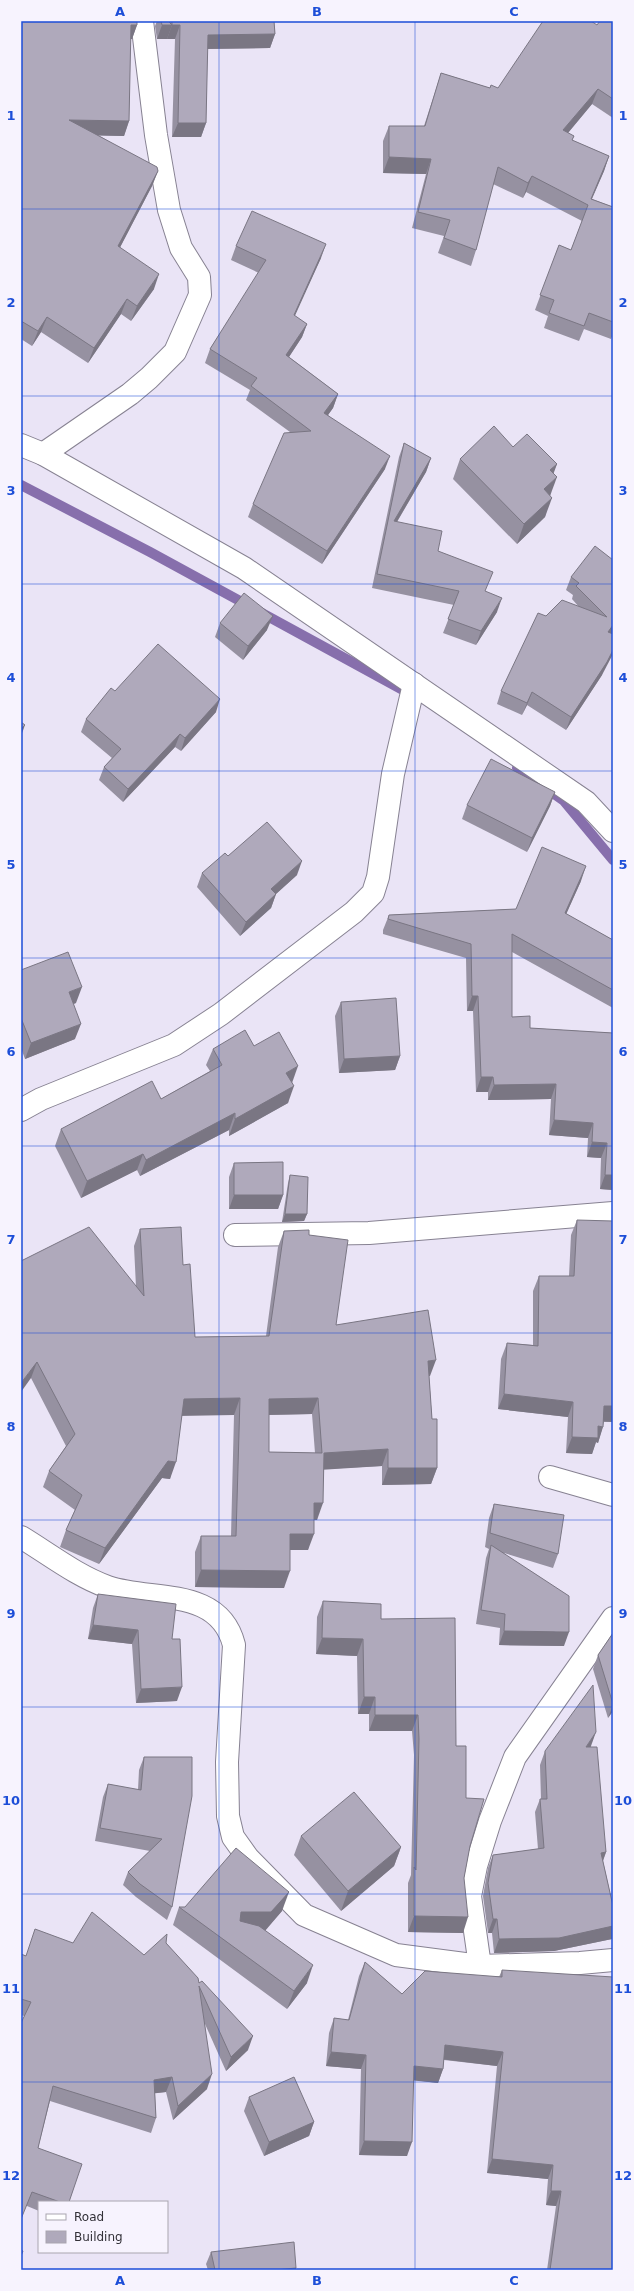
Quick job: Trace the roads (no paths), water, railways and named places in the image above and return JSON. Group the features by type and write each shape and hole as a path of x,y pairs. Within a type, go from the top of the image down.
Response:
{"street":[{"path":"43,454 130,394 149,378 175,352 200,295 199,277 181,248 169,210 156,135 142,21"},
{"path":"21,445 43,454 244,568 586,802 613,831"},
{"path":"21,1110 41,1099 174,1045 220,1014 354,912 373,892 380,865 383,833 393,774 414,684"},
{"path":"235,1235 369,1233 613,1213"},
{"path":"550,1477 613,1495"},
{"path":"21,1537 74,1570 107,1587 130,1593 175,1597 198,1603 224,1624 231,1632 234,1645 227,1762 228,1816 234,1837 248,1858 304,1915 396,1955 480,1966 580,1963 613,1960"},
{"path":"480,1966 470,1896 476,1866 490,1821 515,1757 613,1618"}],"waterway":[{"path":"21,485 150,552 414,696"},
{"path":"517,768 564,801 613,860"}]}
